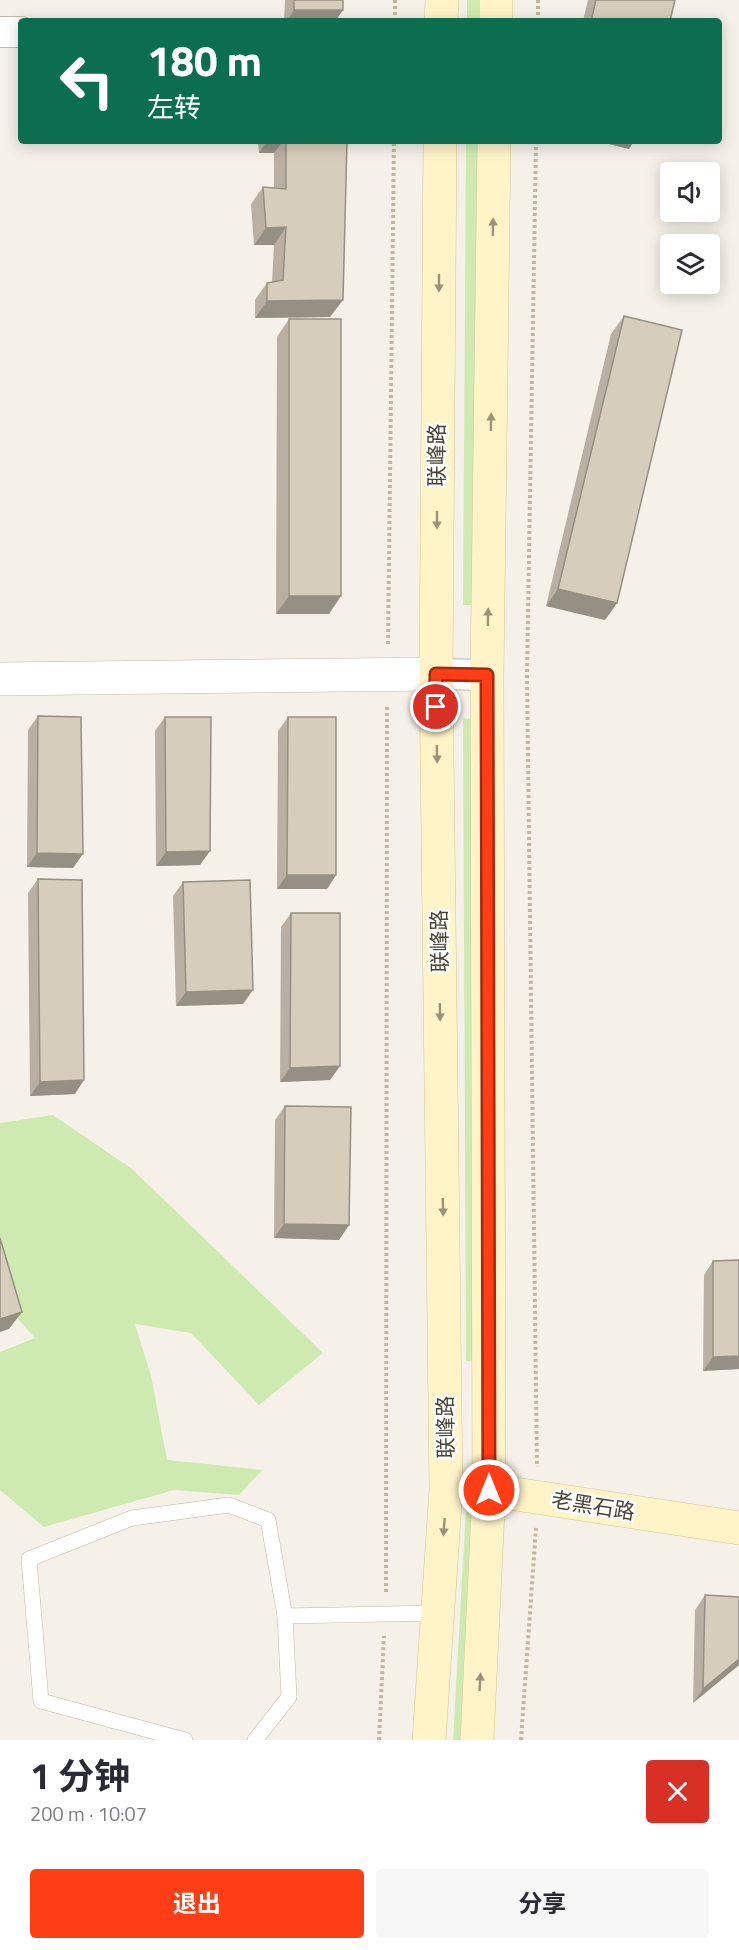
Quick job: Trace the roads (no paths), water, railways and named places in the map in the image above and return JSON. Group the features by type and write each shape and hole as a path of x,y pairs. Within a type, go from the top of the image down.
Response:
{"main road":[{"path":"441,18 442,0"},
{"path":"496,0 496,18"},
{"name":"联峰路","path":"429,1740 446,1489 436,674 440,144"},
{"name":"联峰路","path":"477,1740 489,1490 487,675 494,144"},
{"name":"老黑石路","path":"446,1489 489,1490 739,1528"}],"street":[{"path":"0,32 18,32"},
{"path":"0,680 487,675"}],"lane":[{"path":"185,1740 41,1701 29,1559 132,1518 229,1504 268,1520 285,1616 289,1697 255,1740"},
{"path":"285,1616 438,1613"}]}
